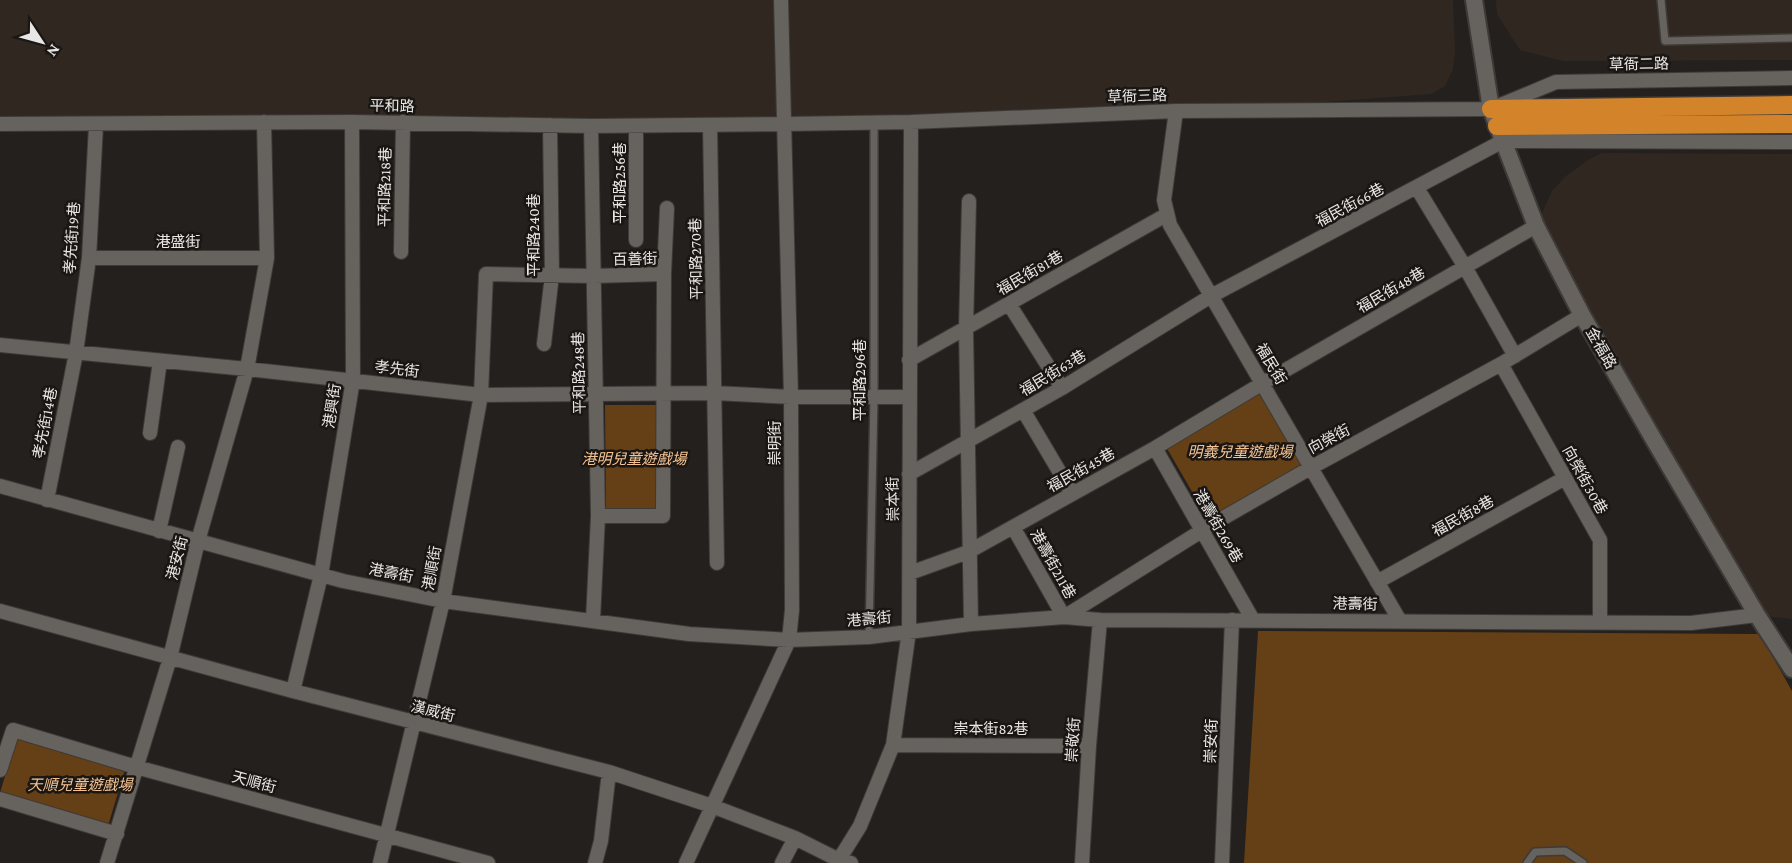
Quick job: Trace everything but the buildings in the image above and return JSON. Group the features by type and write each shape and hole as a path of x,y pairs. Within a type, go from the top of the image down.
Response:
{"highway":[{"path":"1491,108 1792,105"},
{"path":"1500,134 1792,124"}],"street":[{"name":"崇明街","path":"686,863 789,640 792,610 791,397 781,0"},
{"name":"金福路","path":"1474,0 1491,108 1536,226 1582,315 1756,615 1792,669"},
{"name":"草衙二路","path":"1491,108 1556,82 1792,78"},
{"name":"草衙三路","path":"784,124 911,122 1176,111 1491,108"},
{"name":"福民街","path":"1176,111 1164,201 1166,215 1180,244 1400,621"},
{"name":"港安街","path":"107,863 170,658 198,541 248,369 267,258 264,122"},
{"name":"港興街","path":"293,691 321,575 353,380 352,122"},
{"name":"平和路","path":"0,124 403,122 636,126 784,124"},
{"name":"平和路218巷","path":"401,252 403,122"},
{"name":"崇本街","path":"843,862 893,745 909,631 911,122"},
{"name":"孝先街19巷","path":"76,353 89,258 96,125"},
{"name":"平和路240巷","path":"544,344 552,275 550,125"},
{"name":"平和路270巷","path":"710,125 717,563"},
{"name":"平和路248巷","path":"591,126 598,516 593,620"},
{"name":"平和路256巷","path":"636,126 636,240"},
{"path":"1500,134 1792,142"},
{"name":"福民街66巷","path":"1212,296 1417,188 1500,134"},
{"path":"1417,188 1466,267 1515,356"},
{"path":"969,201 966,329 971,624"},
{"path":"664,274 667,208"},
{"name":"福民街81巷","path":"909,360 1166,215"},
{"name":"福民街48巷","path":"1263,383 1536,226"},
{"name":"港盛街","path":"89,258 267,258"},
{"name":"百善街","path":"486,274 593,276 664,274 663,516 598,516"},
{"name":"港順街","path":"380,863 443,600 481,395 486,274"},
{"name":"福民街63巷","path":"909,474 1062,388 1212,296"},
{"path":"1009,304 1062,388"},
{"name":"向榮街","path":"1064,617 1202,531 1312,467 1502,364 1582,315"},
{"name":"孝先街","path":"0,345 481,395 714,393 791,397 910,398"},
{"name":"孝先街14巷","path":"47,500 76,353"},
{"path":"150,433 160,361"},
{"name":"向榮街30巷","path":"1502,364 1600,540 1600,622"},
{"name":"福民街45巷","path":"910,573 969,552 1155,448 1263,383"},
{"path":"1023,410 1072,493"},
{"path":"159,531 178,447"},
{"name":"港壽街269巷","path":"1155,448 1253,620"},
{"name":"福民街8巷","path":"1377,582 1565,478"},
{"name":"港壽街","path":"0,486 321,575 443,600 689,634 789,640 869,638 971,624 1064,617 1100,620 1691,623 1756,615"},
{"name":"港壽街211巷","path":"1013,527 1064,617"},
{"name":"漢威街","path":"0,611 414,723 609,772 712,806 795,837 843,862"},
{"name":"崇敬街","path":"1082,863 1100,620"},
{"name":"崇安街","path":"1222,863 1232,620"},
{"name":"天順街","path":"0,770 13,730 136,767 488,863"},
{"name":"崇本街82巷","path":"893,745 1089,746"},
{"path":"595,863 601,841 609,772"},
{"path":"0,799 117,834"},
{"path":"782,863 795,837"}],"lane":[{"path":"1661,0 1665,41 1792,38"},
{"name":"平和路296巷","path":"869,638 874,397 874,122"},
{"path":"1527,863 1534,852 1565,851 1583,863"}],"shaded area":[{"path":"0,0 1453,0 1455,51 1453,69 1445,86 1431,94 1163,114 950,120 0,124"},
{"path":"1496,0 1792,0 1792,60 1564,61 1520,50 1497,14"},
{"path":"1602,153 1792,154 1792,619 1756,615 1536,226 1552,191 1566,176"}],"green space":[{"name":"明義兒童遊戲場","path":"1260,389 1305,465 1209,521 1165,445"},
{"name":"港明兒童遊戲場","path":"605,405 664,405 663,514 606,514"},
{"path":"1258,631 1760,634 1792,691 1792,863 1244,863"},
{"name":"天順兒童遊戲場","path":"17,735 126,766 108,826 0,793"}]}
